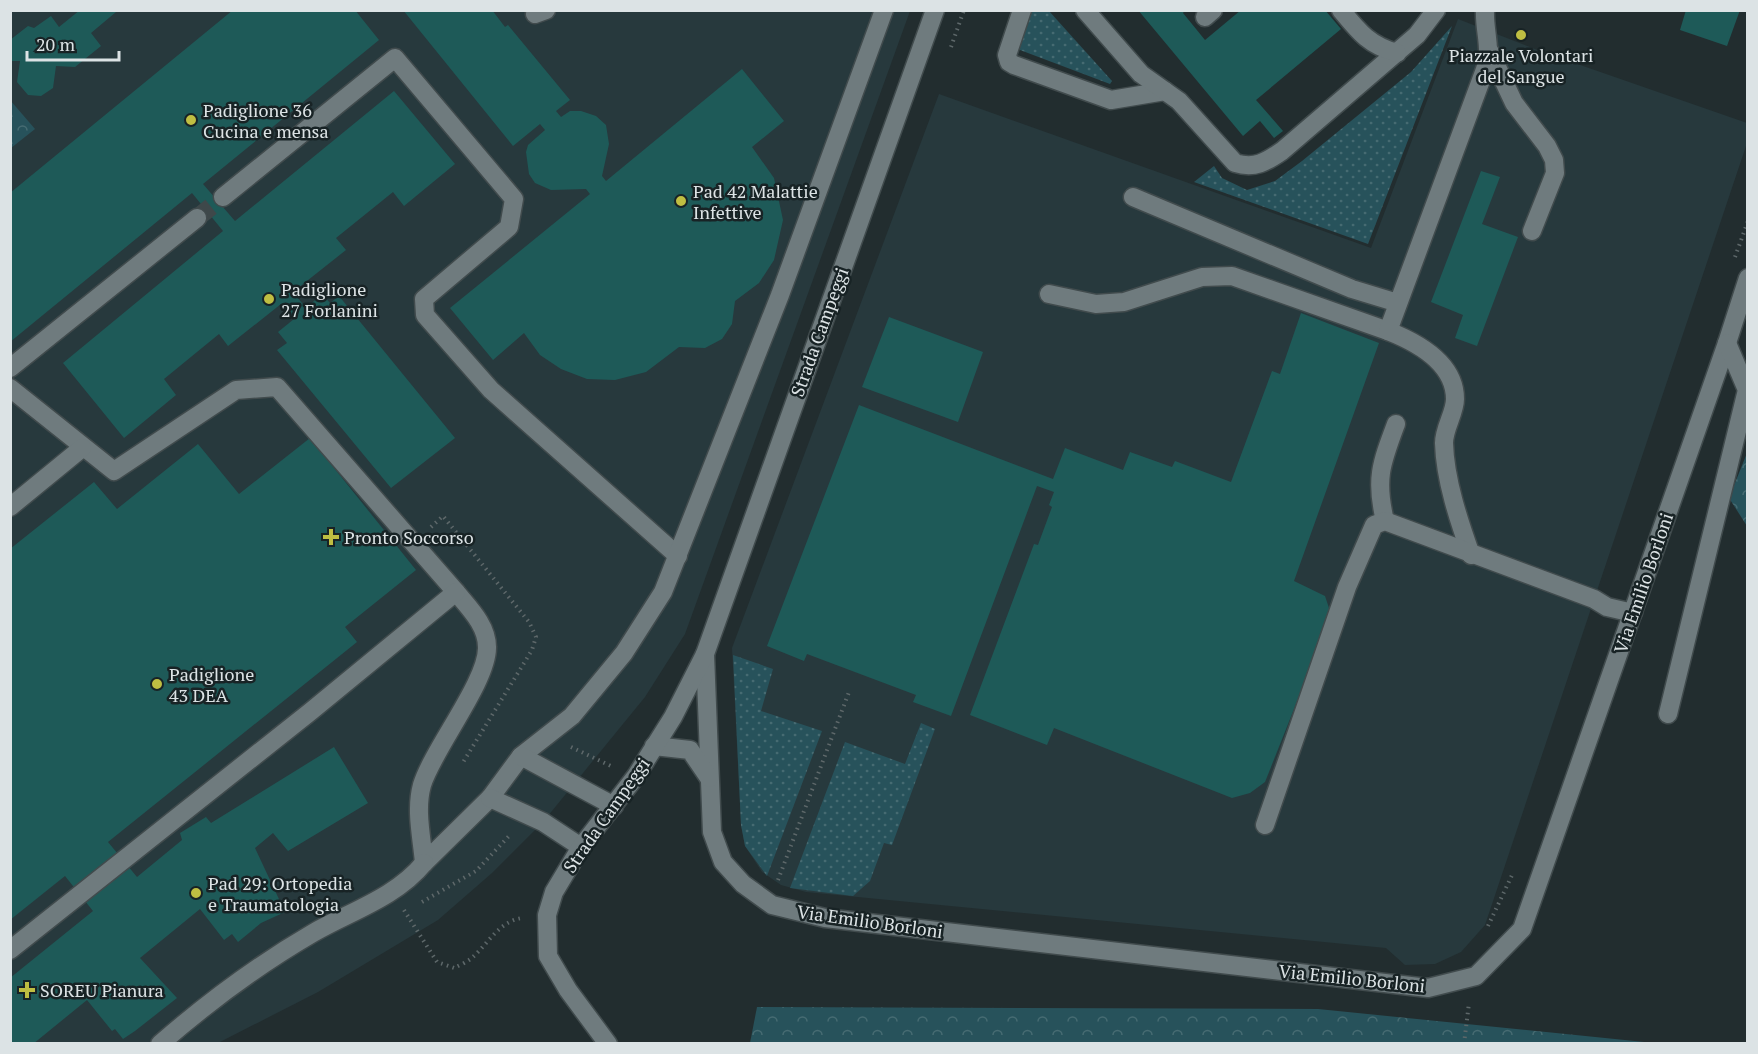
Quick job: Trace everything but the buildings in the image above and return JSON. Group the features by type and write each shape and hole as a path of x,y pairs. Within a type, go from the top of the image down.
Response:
{"street":[{"path":"160,1044 207,1003 312,933 388,895 413,877 424,863 490,798 521,756 572,716 624,653 663,592 678,556 780,296 884,10"},
{"name":"Strada Campeggi","path":"608,1044 568,990 548,956 547,915 554,892 581,847 636,776 705,654 934,10"},
{"path":"1022,10 1007,55 1009,62 1014,66 1111,100 1165,91"},
{"path":"1085,10 1142,74 1179,100 1224,153 1235,163 1247,167 1263,164 1282,151 1417,35 1436,10"},
{"path":"1341,10 1358,31 1377,47 1397,52"},
{"path":"1485,10 1484,30 1490,52 1514,103 1547,146 1554,160 1555,173 1532,231"},
{"path":"1388,331 1490,52"},
{"path":"223,197 395,58 514,199 508,227 424,299 425,315 491,390 678,556"},
{"path":"1133,197 1353,289 1398,303"},
{"path":"10,368 197,218"},
{"path":"1049,294 1096,304 1124,302 1202,277 1232,276 1388,331 1433,354 1453,387 1455,400 1444,442 1450,480 1471,555"},
{"name":"Via Emilio Borloni","path":"710,780 712,832 723,862 743,884 772,905 825,918 1428,988 1476,976 1522,928 1746,286"},
{"path":"1668,714 1747,390 1727,343"},
{"path":"10,388 82,448 114,471 236,390 277,387 456,592 478,618 488,647 481,672 423,784 419,812 424,863"},
{"path":"1385,521 1378,491 1382,462 1396,424"},
{"path":"10,507 82,448"},
{"path":"1265,825 1365,542 1374,525 1385,521 1594,599 1607,607 1633,613"},
{"path":"10,950 310,712 456,592"},
{"name":"Strada Campeggi","path":"705,654 710,780"},
{"name":"Strada Campeggi","path":"654,746 690,750 710,780"},
{"path":"521,756 614,806"},
{"path":"490,798 529,816 581,847"}],"path":[{"path":"948,55 964,10"},
{"path":"776,887 849,692"},
{"path":"547,736 636,776"},
{"path":"405,912 476,871 529,816"},
{"path":"1485,930 1515,868"},
{"path":"388,895 405,912 437,962 454,968 473,957 493,933 514,920 547,915"},
{"path":"1464,1044 1466,1016 1476,976"}],"shaded area":[{"path":"10,11 910,11 685,634 645,697 543,822 492,873 438,920 318,992 218,1043 11,1043"},
{"path":"1458,19 1540,51 1747,123 1747,143 1485,925 1461,952 1435,964 1405,965 1386,948 806,892 781,885 762,872 745,846 741,825 732,648 939,94 1371,248"}],"green space":[{"path":"1031,11 1049,11 1112,81 1110,84 1020,50 1018,47"},
{"path":"1452,26 1368,244 1194,182 1214,166 1222,178 1247,190 1275,181 1411,72"},
{"path":"10,100 35,129 11,148 10,148"},
{"path":"1747,453 1747,526 1729,498"},
{"path":"733,655 773,669 761,711 822,731 767,876 745,846 741,825"},
{"path":"921,723 935,729 892,845 884,843 870,881 853,896 790,888 845,742 905,764"},
{"path":"757,1007 1318,1009 1654,1043 750,1043"}],"tunnel":[{"path":"197,218 223,197"}],"place":[{"name":"Piazzale Volontari del Sangue","path":"1521,35"},
{"name":"Padiglione 36 Cucina e mensa","path":"191,120"},
{"name":"Pad 42 Malattie Infettive","path":"681,201"},
{"name":"Padiglione 27 Forlanini","path":"269,299"},
{"name":"Pronto Soccorso","path":"331,537"},
{"name":"Padiglione 43 DEA","path":"157,684"},
{"name":"Pad 29: Ortopedia e Traumatologia","path":"196,893"},
{"name":"SOREU Pianura","path":"27,990"}]}
